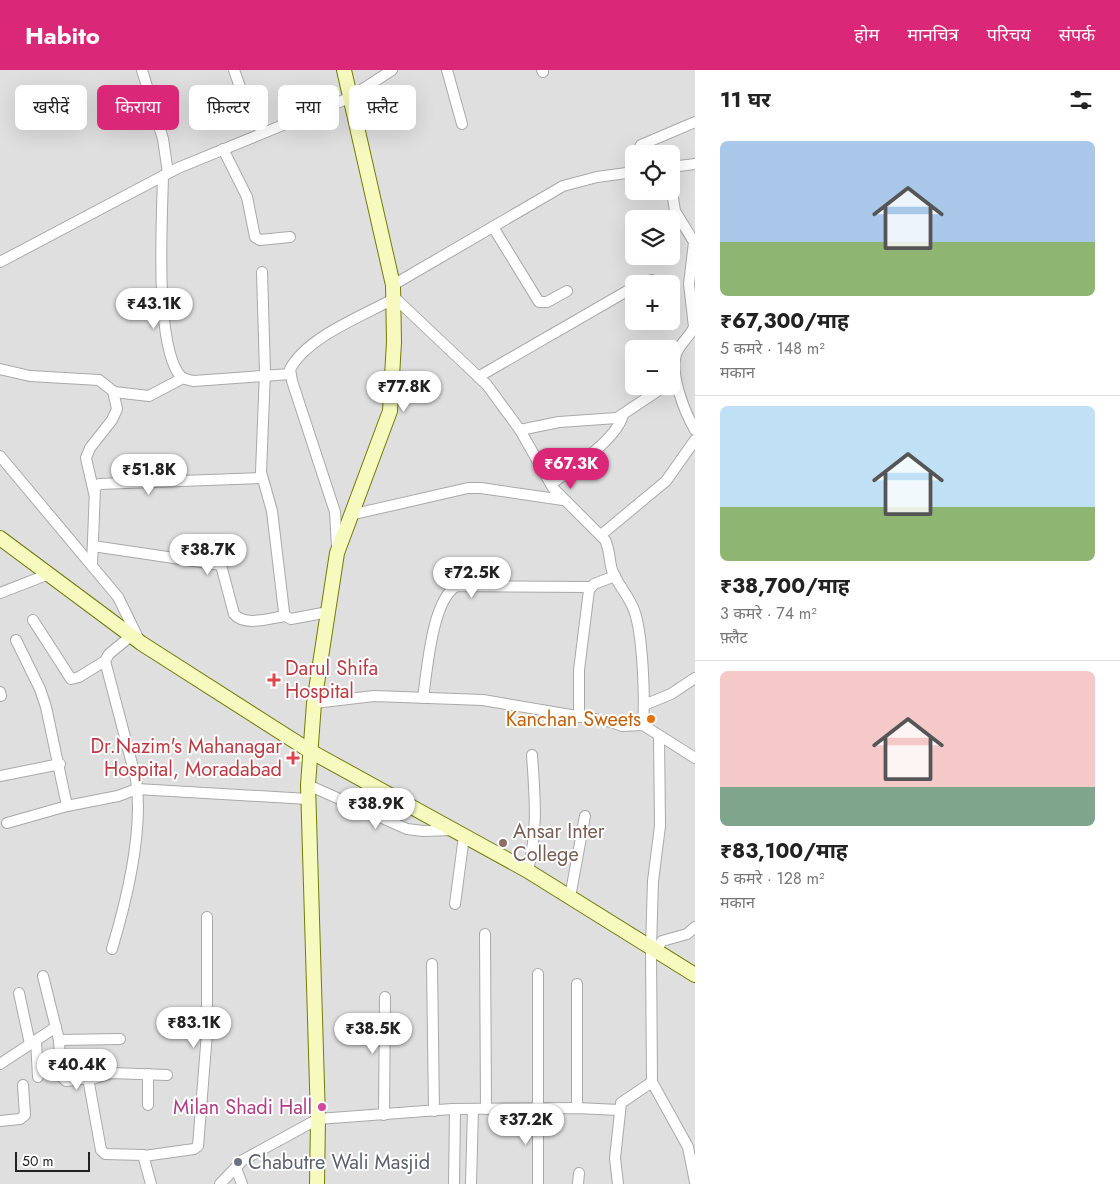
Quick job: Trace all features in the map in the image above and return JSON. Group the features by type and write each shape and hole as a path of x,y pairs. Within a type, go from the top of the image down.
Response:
{"street":[{"path":"142,70 163,139 165,175 162,287 168,343 173,361 183,378"},
{"path":"234,70 247,107 262,133"},
{"path":"0,262 165,175 223,149 349,98 344,70"},
{"path":"369,85 392,70"},
{"path":"446,70 462,124"},
{"path":"641,145 695,122"},
{"path":"337,553 390,411 394,292 356,130"},
{"path":"223,149 247,196 255,237 260,240 290,238"},
{"path":"680,166 695,164"},
{"path":"317,1184 318,1119 308,792 314,703 337,553 336,512 290,374 295,360 305,349 493,227 562,186 597,177 625,173"},
{"path":"673,200 675,212 694,242 689,284 694,331 680,349"},
{"path":"493,227 540,302 547,302 567,291"},
{"path":"262,272 264,376 261,478 272,511 285,616"},
{"path":"394,292 487,385 520,430 562,500 601,535 609,547 615,576 629,597 635,613 644,705 643,725"},
{"path":"478,377 625,292"},
{"path":"0,369 30,376 99,380 114,392 149,396 183,378 194,381 290,374"},
{"path":"92,566 94,492 86,458 90,448 112,420 117,409 114,392"},
{"path":"520,430 559,422 610,419 623,415 652,395"},
{"path":"679,395 695,430"},
{"path":"551,484 610,436 621,422 623,415"},
{"path":"601,535 666,481 695,440"},
{"path":"0,456 118,597 136,639"},
{"path":"94,492 96,486 102,483 139,484 261,478"},
{"path":"350,515 468,488 481,488 562,500"},
{"path":"0,538 136,639 310,751 528,871 695,975"},
{"path":"93,546 221,565 234,614 237,618 246,621 285,616 291,620 328,612"},
{"path":"0,593 49,574"},
{"path":"423,698 436,623 446,597 453,588 457,586 590,587 615,576"},
{"path":"579,717 579,670 590,587"},
{"path":"33,620 71,679 79,677 105,661 109,654 136,639"},
{"path":"16,640 40,689 60,764 67,806"},
{"path":"105,661 137,789 138,810 129,886 112,949"},
{"path":"644,705 671,694 695,678"},
{"path":"314,703 374,696 483,700 622,726 643,725 695,758"},
{"path":"659,736 660,826 652,882 654,949 652,1082 688,1147 693,1161 695,1182"},
{"path":"528,871 536,822 532,755"},
{"path":"0,776 60,764"},
{"path":"7,823 67,806 118,796 137,789 308,792 407,828 459,833"},
{"path":"570,898 585,816"},
{"path":"455,904 459,833"},
{"path":"89,1080 101,1150 105,1154 141,1154 144,1156 194,1149 198,1146 207,1033 207,917"},
{"path":"654,949 662,941 687,934 695,927"},
{"path":"485,934 486,1109"},
{"path":"432,964 434,1111"},
{"path":"538,974 538,1184"},
{"path":"43,976 59,1040 63,1079 66,1081 86,1077 89,1080 111,1073 167,1075"},
{"path":"577,984 577,1108"},
{"path":"19,993 33,1042 38,1078"},
{"path":"384,1114 385,997"},
{"path":"0,1064 56,1027"},
{"path":"59,1040 120,1039"},
{"path":"148,1074 148,1105"},
{"path":"618,1184 615,1158 621,1103 652,1082"},
{"path":"0,1120 20,1119 25,1115 22,1085"},
{"path":"220,1184 243,1160 318,1119 455,1109 577,1108 619,1110"},
{"path":"454,1184 455,1109"},
{"path":"471,1184 473,1109"},
{"path":"144,1156 151,1184"},
{"path":"236,1168 242,1184"},
{"path":"578,1184 579,1173"}],"shaded area":[{"path":"0,70 695,70 695,1184 0,1184"}],"place":[{"name":"Darul Shifa Hospital","path":"274,680"},
{"name":"Kanchan Sweets","path":"651,719"},
{"name":"Dr.Nazim's Mahanagar Hospital, Moradabad","path":"293,758"},
{"name":"Ansar Inter College","path":"503,843"},
{"name":"Milan Shadi Hall","path":"322,1107"},
{"name":"Chabutre Wali Masjid","path":"238,1162"}]}
